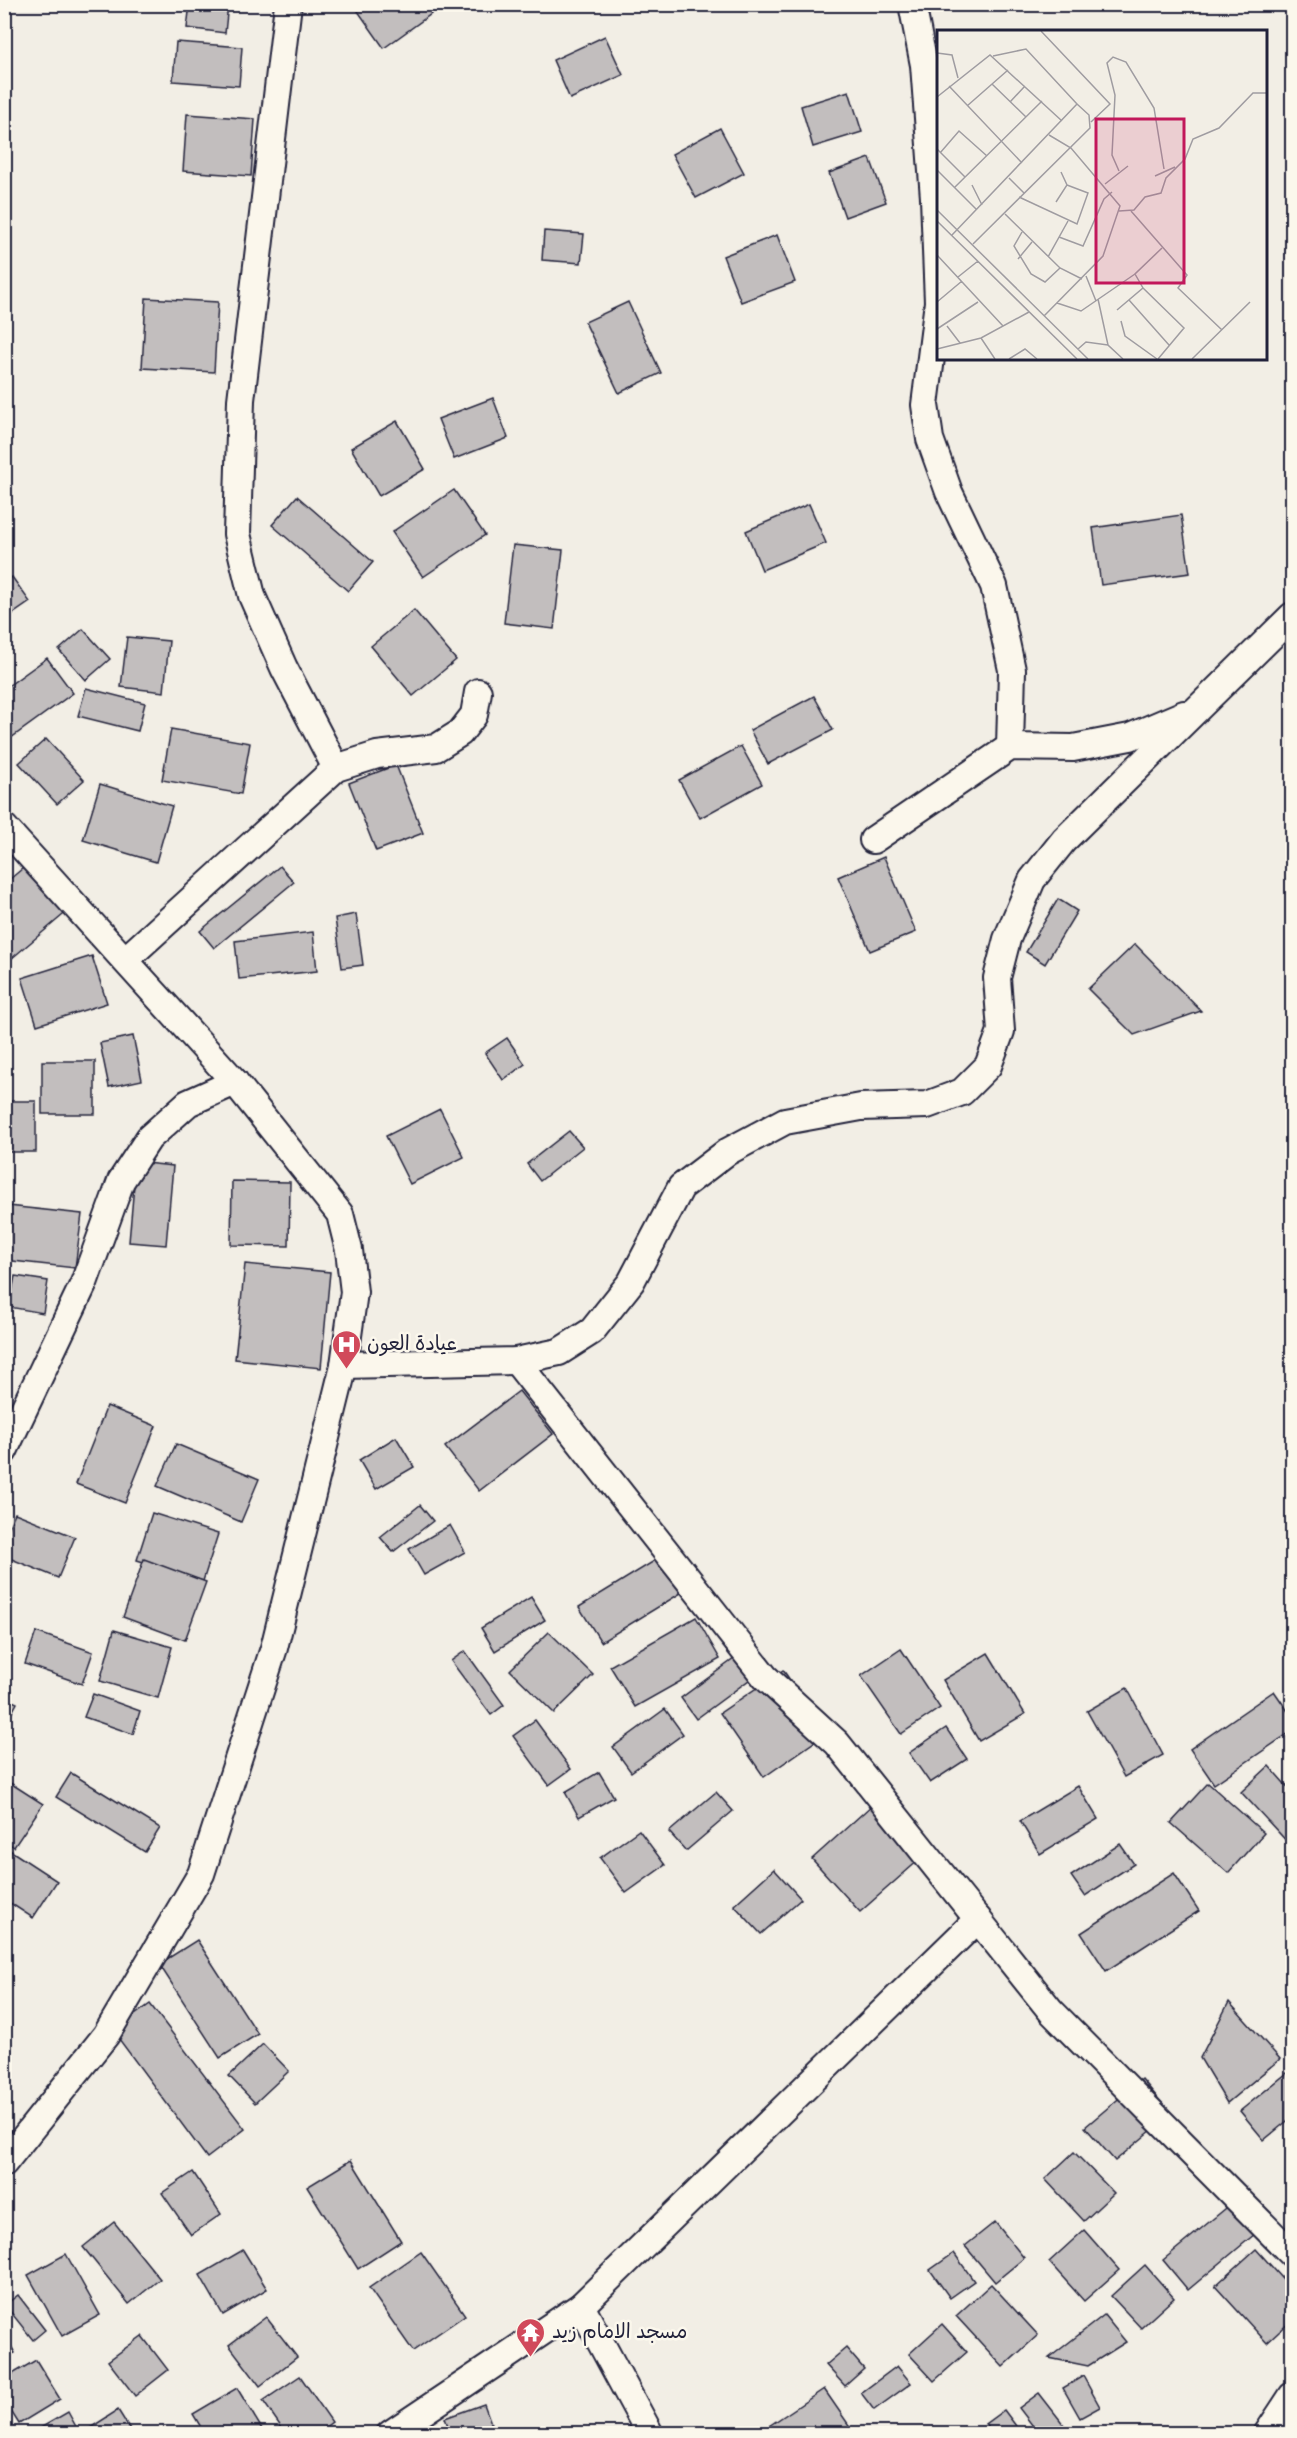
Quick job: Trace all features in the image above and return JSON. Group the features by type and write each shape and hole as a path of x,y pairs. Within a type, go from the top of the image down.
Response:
{"street":[{"path":"288,4 241,400 237,534 252,596 284,668 336,768"},
{"path":"912,4 924,65 934,198 937,276"},
{"path":"937,310 925,405 930,439 949,492 994,586 1012,670 1010,747"},
{"path":"344,1365 516,1361 559,1352 592,1332 632,1282 681,1187 727,1152 785,1121 861,1107 927,1105 962,1092 988,1066 1001,1031 997,978 1007,939 1032,880 1064,840 1293,616"},
{"path":"125,960 336,768 377,755 436,748 459,734 474,715 478,692"},
{"path":"873,840 1010,747 1073,748 1130,737 1198,708"},
{"path":"4,827 235,1082 340,1214 349,1250 354,1292 344,1365 274,1648 201,1874 106,2035 4,2163"},
{"path":"4,1451 84,1283 122,1181 149,1138 188,1103 235,1082"},
{"path":"516,1361 765,1677 837,1743 1052,2011 1293,2254"},
{"path":"390,2433 581,2306 978,1919"},
{"path":"581,2306 650,2433"},
{"path":"1267,2433 1293,2396"}],"building":[{"path":"190,4 228,4 225,33 187,28"},
{"path":"353,4 424,4 431,14 384,48"},
{"path":"605,36 623,75 570,99 553,60"},
{"path":"176,42 242,47 239,86 173,81"},
{"path":"849,91 862,132 813,147 801,106"},
{"path":"187,114 255,119 251,176 183,171"},
{"path":"720,128 744,173 696,198 672,154"},
{"path":"870,158 886,202 845,217 829,173"},
{"path":"544,231 584,234 581,263 542,260"},
{"path":"777,235 795,282 741,302 723,256"},
{"path":"146,298 218,302 214,372 142,368"},
{"path":"628,302 661,373 619,393 585,322"},
{"path":"493,398 508,438 454,459 438,419"},
{"path":"397,421 425,469 379,496 351,448"},
{"path":"454,490 485,535 423,577 392,532"},
{"path":"297,496 373,562 348,591 272,525"},
{"path":"809,504 826,543 762,570 746,531"},
{"path":"1181,515 1190,573 1101,585 1093,528"},
{"path":"513,545 563,550 554,629 504,623"},
{"path":"12,577 30,602 4,620 4,582"},
{"path":"414,610 456,660 413,696 371,646"},
{"path":"83,629 110,659 86,680 59,650"},
{"path":"127,637 169,641 164,692 121,687"},
{"path":"47,658 73,693 4,743 4,689"},
{"path":"86,688 145,703 138,731 78,716"},
{"path":"814,696 833,730 768,764 750,730"},
{"path":"171,729 250,743 241,794 162,780"},
{"path":"46,739 84,780 57,804 19,763"},
{"path":"741,746 762,784 700,818 679,780"},
{"path":"396,765 423,833 376,851 349,783"},
{"path":"100,784 172,806 156,862 83,840"},
{"path":"884,857 916,932 870,951 838,877"},
{"path":"35,858 76,904 4,965 4,884"},
{"path":"280,866 294,882 214,948 200,931"},
{"path":"1058,899 1077,911 1045,964 1026,952"},
{"path":"356,914 363,965 342,968 335,918"},
{"path":"313,932 317,971 239,979 235,941"},
{"path":"1135,944 1201,1011 1134,1035 1088,989"},
{"path":"92,956 107,1003 37,1025 22,978"},
{"path":"133,1036 142,1080 109,1087 100,1043"},
{"path":"507,1038 525,1064 503,1080 485,1053"},
{"path":"42,1061 95,1061 95,1114 42,1114"},
{"path":"9,1101 36,1101 36,1152 9,1152"},
{"path":"440,1109 464,1157 410,1184 386,1136"},
{"path":"569,1131 583,1147 540,1181 527,1164"},
{"path":"136,1162 173,1166 166,1245 129,1242"},
{"path":"232,1181 290,1182 289,1246 231,1245"},
{"path":"8,1206 82,1214 75,1268 4,1260"},
{"path":"245,1264 330,1272 321,1368 235,1359"},
{"path":"15,1276 48,1281 43,1313 9,1307"},
{"path":"519,1391 553,1434 479,1491 445,1447"},
{"path":"107,1406 156,1426 125,1503 76,1484"},
{"path":"396,1437 414,1467 376,1489 359,1460"},
{"path":"176,1444 259,1479 241,1522 157,1486"},
{"path":"420,1505 433,1521 393,1552 380,1537"},
{"path":"15,1513 75,1537 58,1578 4,1556 4,1538"},
{"path":"152,1513 218,1534 203,1581 137,1560"},
{"path":"450,1525 465,1552 424,1575 409,1549"},
{"path":"659,1558 681,1593 601,1642 579,1607"},
{"path":"144,1559 206,1582 185,1640 123,1617"},
{"path":"531,1597 545,1620 495,1651 481,1628"},
{"path":"696,1617 720,1659 635,1707 610,1666"},
{"path":"114,1630 172,1647 158,1698 100,1681"},
{"path":"36,1632 93,1652 82,1684 25,1664"},
{"path":"549,1632 593,1675 554,1713 510,1670"},
{"path":"901,1649 940,1708 901,1734 861,1676"},
{"path":"465,1651 504,1705 491,1715 451,1661"},
{"path":"742,1653 757,1674 696,1719 681,1698"},
{"path":"988,1653 1025,1714 979,1741 943,1680"},
{"path":"783,1670 827,1733 764,1777 720,1713"},
{"path":"1127,1688 1163,1755 1124,1777 1087,1711"},
{"path":"1274,1691 1292,1717 1292,1731 1214,1784 1190,1749"},
{"path":"93,1694 140,1711 133,1734 84,1717"},
{"path":"4,1697 17,1703 4,1727"},
{"path":"665,1709 683,1734 631,1772 613,1747"},
{"path":"535,1720 571,1769 549,1785 513,1736"},
{"path":"946,1728 967,1759 930,1783 909,1753"},
{"path":"1269,1766 1292,1792 1292,1847 1241,1792"},
{"path":"599,1772 614,1797 579,1817 565,1792"},
{"path":"71,1773 160,1828 145,1852 56,1797"},
{"path":"4,1779 43,1804 14,1847 4,1840"},
{"path":"1208,1783 1264,1833 1228,1873 1171,1823"},
{"path":"1078,1786 1098,1819 1040,1854 1020,1821"},
{"path":"716,1792 733,1811 686,1851 669,1832"},
{"path":"872,1805 920,1859 860,1912 812,1859"},
{"path":"639,1830 665,1865 626,1893 600,1858"},
{"path":"1120,1844 1134,1864 1085,1896 1071,1876"},
{"path":"8,1849 57,1881 33,1918 4,1899 4,1855"},
{"path":"774,1869 801,1899 761,1934 734,1905"},
{"path":"1174,1873 1199,1911 1106,1971 1081,1933"},
{"path":"197,1940 258,2034 220,2058 159,1964"},
{"path":"1229,2002 1280,2059 1227,2103 1200,2058"},
{"path":"150,2004 245,2129 207,2158 113,2031"},
{"path":"263,2044 289,2071 255,2103 229,2076"},
{"path":"1292,2069 1292,2117 1264,2140 1240,2111"},
{"path":"1142,2079 1171,2114 1115,2161 1085,2127"},
{"path":"1074,2152 1114,2193 1084,2221 1045,2179"},
{"path":"351,2160 401,2241 358,2269 307,2187"},
{"path":"193,2172 221,2214 191,2235 162,2193"},
{"path":"1231,2204 1255,2234 1188,2290 1163,2260"},
{"path":"114,2222 160,2279 129,2304 83,2247"},
{"path":"995,2222 1024,2258 995,2282 965,2246"},
{"path":"1084,2230 1119,2270 1084,2301 1049,2262"},
{"path":"1256,2249 1292,2289 1292,2320 1267,2343 1215,2286"},
{"path":"243,2250 267,2289 223,2315 200,2275"},
{"path":"421,2252 465,2315 413,2351 369,2288"},
{"path":"954,2253 974,2281 950,2298 930,2270"},
{"path":"66,2254 100,2315 62,2336 28,2275"},
{"path":"1145,2265 1174,2298 1141,2328 1111,2296"},
{"path":"991,2284 1038,2335 1003,2367 956,2316"},
{"path":"18,2295 45,2330 33,2340 5,2305"},
{"path":"1104,2315 1126,2342 1088,2366 1049,2358"},
{"path":"266,2317 297,2357 260,2386 229,2345"},
{"path":"942,2324 967,2352 934,2381 909,2354"},
{"path":"4,2334 15,2353 4,2358"},
{"path":"142,2336 168,2370 135,2396 108,2361"},
{"path":"846,2348 864,2369 845,2386 826,2365"},
{"path":"36,2360 60,2399 19,2424 4,2400 4,2379"},
{"path":"897,2366 911,2383 874,2410 861,2393"},
{"path":"300,2376 332,2422 316,2434 286,2434 263,2401"},
{"path":"1083,2376 1100,2407 1080,2418 1063,2388"},
{"path":"237,2388 265,2434 205,2434 193,2414"},
{"path":"824,2389 853,2431 849,2434 757,2434"},
{"path":"1039,2393 1071,2434 1039,2434 1019,2408"},
{"path":"484,2404 495,2434 451,2434 445,2418"},
{"path":"118,2410 133,2434 94,2434 90,2428"},
{"path":"1004,2410 1022,2434 993,2434 985,2424"},
{"path":"68,2412 80,2434 30,2434"},
{"path":"423,2424 428,2434 405,2434"}],"place":[{"name":"عيادة العون","path":"346,1370"},
{"name":"مسجد الامام زيد","path":"531,2358"}]}
